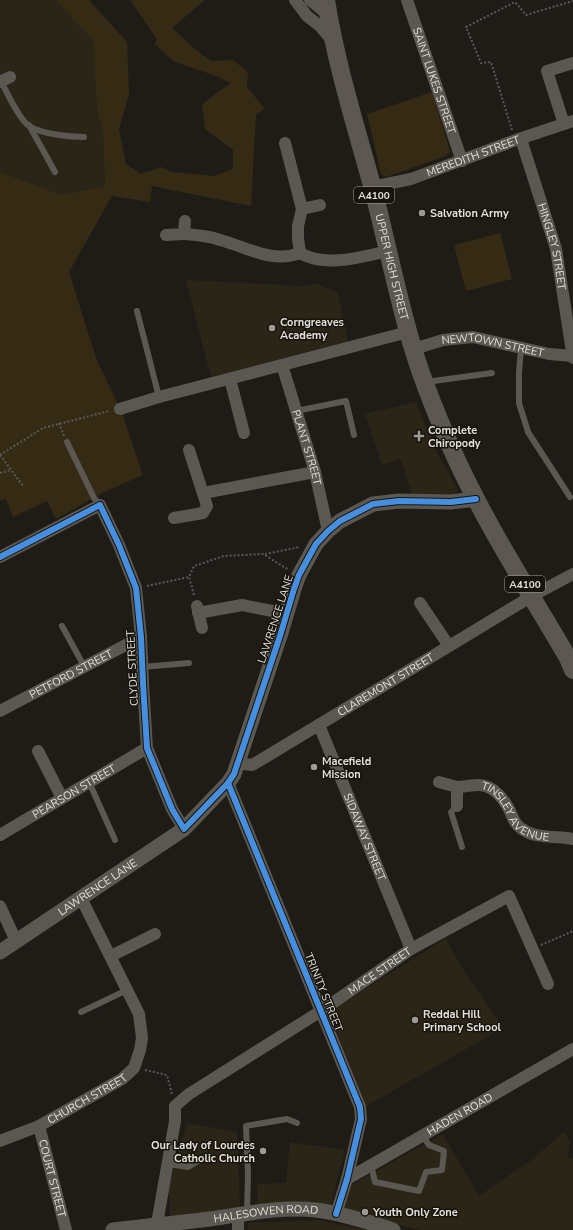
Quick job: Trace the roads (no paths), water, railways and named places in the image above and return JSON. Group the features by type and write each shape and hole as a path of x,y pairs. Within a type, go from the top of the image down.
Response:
{"main road":[{"name":"UPPER HIGH STREET","path":"327,8 333,42 411,340 423,379"},
{"name":"A4100","path":"423,379 454,454 476,499 568,658 573,670"}],"street":[{"name":"UPPER HIGH STREET","path":"295,0 307,16 320,26 333,42"},
{"path":"310,0 327,8"},
{"name":"SAINT LUKES STREET","path":"407,0 462,161"},
{"path":"568,123 547,71 573,63"},
{"name":"MEREDITH STREET","path":"372,187 411,179 568,123"},
{"name":"HINGLEY STREET","path":"518,140 556,248 573,357"},
{"path":"285,143 302,209 298,226 300,253"},
{"path":"302,209 320,205"},
{"path":"184,234 185,221"},
{"path":"166,235 184,234 218,239 261,254 276,257 292,256 300,253 310,258 322,260 350,260 388,251"},
{"name":"NEWTOWN STREET","path":"411,340 443,340 473,337 549,354 573,357"},
{"path":"120,408 282,365 411,340"},
{"name":"PLANT STREET","path":"282,365 315,472 328,530"},
{"path":"230,379 244,434"},
{"path":"174,518 203,513 207,506 189,450"},
{"path":"203,493 315,472"},
{"name":"LAWRENCE LANE","path":"0,952 184,829 228,783 234,774 299,575 316,544 328,530 350,515 373,504 399,501 451,502 476,499"},
{"path":"0,557 100,505"},
{"name":"CLYDE STREET","path":"100,505 119,545 136,588 141,638 147,748 172,809 184,829"},
{"name":"CLAREMONT STREET","path":"237,762 252,764 532,596 573,574"},
{"path":"420,603 450,646"},
{"path":"202,628 198,610 242,605 287,614"},
{"name":"PETFORD STREET","path":"1,708 141,638"},
{"name":"SIDAWAY STREET","path":"319,724 411,949"},
{"name":"PEARSON STREET","path":"0,835 147,748"},
{"path":"38,751 62,798"},
{"name":"TINSLEY AVENUE","path":"439,782 457,787 480,785 492,789 499,795 507,806 515,822 521,829 532,834 573,839"},
{"name":"TRINITY STREET","path":"228,783 360,1107 361,1118 347,1179 336,1214"},
{"path":"457,787 457,806"},
{"name":"MACE STREET","path":"168,1164 175,1121 175,1106 189,1094 321,1011 411,949 509,896 548,984"},
{"name":"CHURCH STREET","path":"0,1141 39,1126 122,1078 134,1068 140,1050 142,1038 139,1014 81,898"},
{"path":"0,906 16,941"},
{"path":"111,956 155,934"},
{"name":"HADEN ROAD","path":"347,1179 573,1049"},
{"name":"COURT STREET","path":"39,1126 66,1230"},
{"path":"157,1224 168,1164"},
{"name":"HALESOWEN ROAD","path":"113,1230 157,1224 241,1220 262,1211 292,1210 316,1210 393,1230"}],"lane":[{"path":"4,80 17,110 29,126 56,172"},
{"path":"29,126 68,136 84,136"},
{"path":"136,312 160,397"},
{"path":"521,348 519,402 528,432 570,497"},
{"path":"423,379 492,373"},
{"path":"296,411 346,400 354,435"},
{"path":"67,442 94,498 100,505"},
{"path":"62,626 84,666"},
{"path":"142,668 189,663"},
{"path":"89,782 116,840"},
{"path":"457,806 451,812 462,847"},
{"path":"81,1012 127,990"},
{"path":"241,1220 248,1174 246,1126 287,1120 297,1123"},
{"path":"371,1165 375,1182 419,1190 426,1172 442,1170 444,1151 429,1145 422,1136"},
{"path":"168,1164 188,1167 205,1158"}],"place":[{"name":"Salvation Army","path":"422,213"},
{"name":"Corngreaves Academy","path":"272,328"},
{"name":"Complete Chiropody","path":"419,436"},
{"name":"Macefield Mission","path":"314,767"},
{"name":"Reddal Hill Primary School","path":"415,1020"},
{"name":"Our Lady of Lourdes Catholic Church","path":"263,1151"},
{"name":"Youth Only Zone","path":"365,1212"}]}
